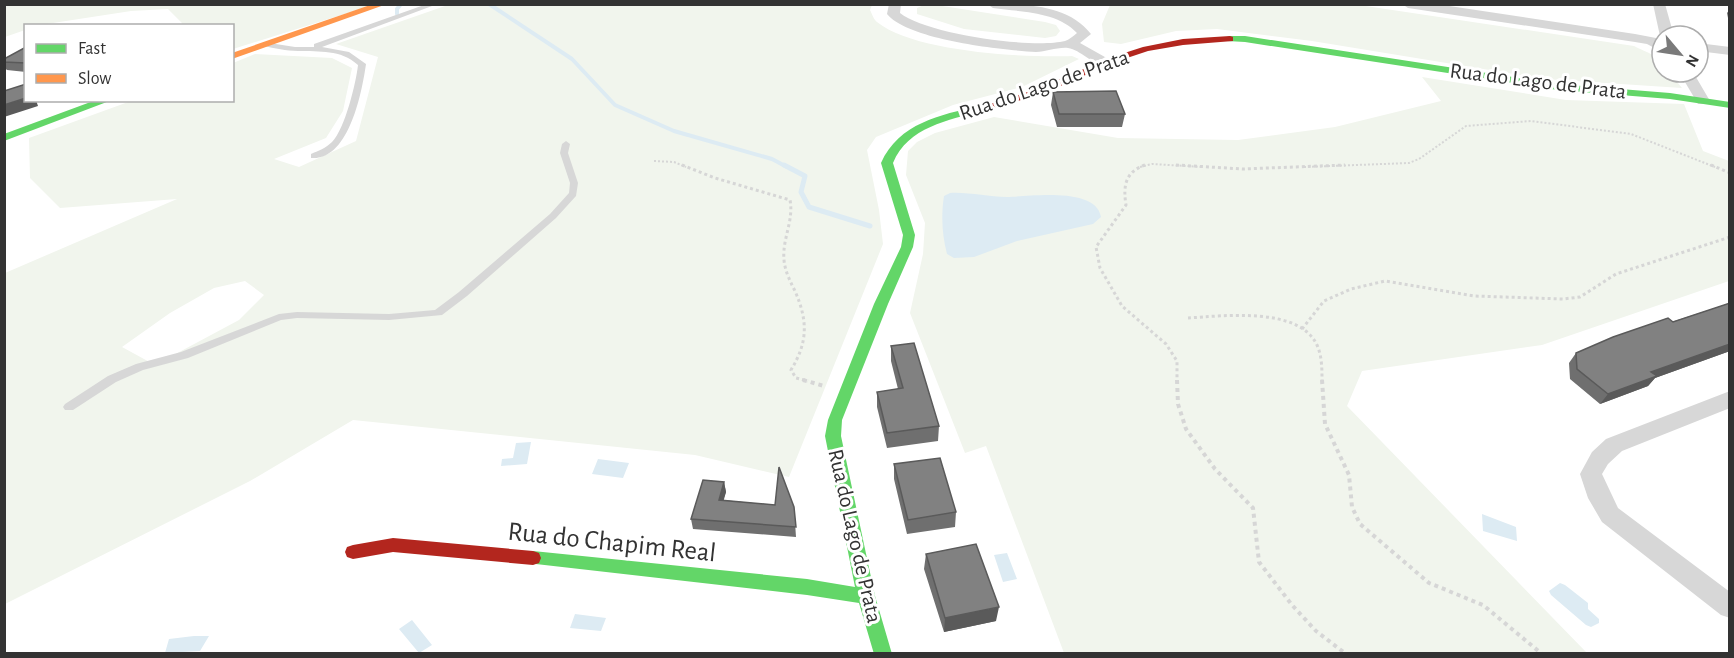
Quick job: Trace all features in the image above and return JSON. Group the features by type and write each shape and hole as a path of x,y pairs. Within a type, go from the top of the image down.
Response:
{"street":[{"path":"234,55 383,4"},
{"path":"895,4 893,14 904,23 961,39 1038,48 1071,44 1084,33 1078,24 1062,16 993,4"},
{"path":"1408,4 1650,41"},
{"path":"1659,4 1663,24"},
{"name":"Rua do Lago de Prata","path":"883,654 866,596 833,436 835,420 881,304 907,247 909,235 887,163 890,152 897,142 933,123 1037,92 1105,61 1161,45 1204,39 1245,39 1558,87 1730,105"},
{"path":"1071,44 1105,61"},
{"path":"1710,48 1730,51"},
{"path":"1693,84 1703,101"},
{"path":"4,138 102,102"},
{"path":"1730,399 1614,445 1600,458 1591,474 1600,498 1610,514 1730,607"},
{"name":"Rua do Chapim Real","path":"353,552 393,545 429,547 807,587 866,596"}],"lane":[{"path":"308,48 429,6"},
{"path":"266,44 294,49 339,50 353,55 362,64 361,76 340,139 332,147 314,156"},
{"path":"69,406 112,379 140,367 184,355 279,317 297,315 388,317 438,313 553,216 573,194 574,183 564,153 566,144"}],"path":[{"path":"1346,654 1316,631 1292,605 1259,561 1252,508 1242,494 1215,469 1186,429 1178,404 1177,361 1166,344 1122,306 1100,268 1096,247 1126,205 1122,188 1131,172 1141,165 1152,164 1243,169 1400,165 1419,159 1466,126 1531,121 1631,134 1730,172"},
{"path":"654,161 674,162 715,178 790,200 794,216 784,254 788,276 807,323 805,348 791,370 795,378 846,393"},
{"path":"1302,329 1324,301 1351,289 1385,282 1406,283 1474,296 1563,299 1580,297 1616,274 1730,237"},
{"path":"1188,318 1251,314 1293,324 1307,331 1317,344 1321,358 1325,424 1349,475 1352,507 1360,524 1421,577 1483,605 1542,654"}],"shaded area":[{"path":"4,5 373,5 234,49 234,24 182,24 168,9 131,11 46,24 24,24 24,30 5,37"},
{"path":"434,5 872,5 870,10 877,22 894,32 916,40 971,51 1027,56 1072,56 1079,59 1022,87 953,105 876,137 867,150 883,244 789,477 695,455 353,420 250,481 5,604 5,273 177,199 60,208 30,178 29,138 128,102 234,102 234,63 255,54 332,58 352,68 343,111 326,138 274,159 299,167 356,141 378,57 336,44 445,6","holes":["245,281 264,295 239,320 155,365 122,347 170,313 214,288"]},
{"path":"924,5 1045,22 1056,25 1060,31 1056,36 1045,38 964,29 917,14 917,8"},
{"path":"1110,5 1359,5 1634,46 1650,54 1650,84 1679,84 1682,88 1544,79 1312,41 1217,29 1176,31 1121,44 1104,42 1102,24"},
{"path":"1422,77 1566,100 1684,104 1703,151 1729,161 1729,281 1542,345 1362,371 1347,406 1587,653 1064,653 986,446 965,453 910,313 923,254 925,223 906,175 908,151 917,142 935,133 994,117 1118,138 1238,140 1335,127 1441,101"},
{"path":"950,193 1000,197 1060,195 1074,197 1096,207 1101,217 1093,224 1017,241 974,257 954,258 947,254 942,225 944,196"},
{"path":"531,442 527,464 501,466 502,459 513,458 516,443"},
{"path":"598,459 629,463 623,478 592,474"},
{"path":"1482,514 1516,527 1517,541 1483,531"},
{"path":"1007,553 1017,579 1003,582 994,555"},
{"path":"1560,583 1588,603 1588,609 1599,619 1599,623 1591,627 1586,625 1551,595 1549,591"},
{"path":"575,614 606,618 601,631 570,628"},
{"path":"412,620 432,645 419,653 399,629"},
{"path":"209,636 200,651 165,653 169,639"}],"building":[{"path":"24,48 24,63 4,62 4,59"},
{"path":"24,85 24,99 4,105 4,91"},
{"path":"1116,91 1125,114 1059,114 1053,92"},
{"path":"1730,303 1730,344 1651,372 1657,376 1608,394 1577,369 1576,353 1613,337 1668,318 1673,322"},
{"path":"914,343 939,426 887,433 877,392 903,388 891,346"},
{"path":"940,458 956,512 908,520 894,464"},
{"path":"779,467 794,507 796,527 691,519 703,480 724,482 719,500 775,505"},
{"path":"976,544 999,607 945,618 926,554"}],"waterway":[{"path":"397,14 397,9 401,4"},
{"path":"489,4 572,59 615,105 674,131 772,159 787,167"},
{"path":"784,165 805,176 801,192 809,207 870,226"}],"traffic: fast":[{"path":"1230,39 1245,39 1558,87 1670,96 1730,105"},
{"path":"4,138 102,102"},
{"path":"883,654 866,596 833,436 835,420 881,304 907,247 909,235 887,163 893,150 901,140 925,125 979,109"},
{"path":"533,558 807,587 866,596"}],"traffic: slow":[{"path":"234,55 383,4"}],"traffic: jam":[{"path":"979,109 1038,92 1115,59 1146,49 1183,42 1230,39"},
{"path":"353,552 393,545 533,558"}]}
